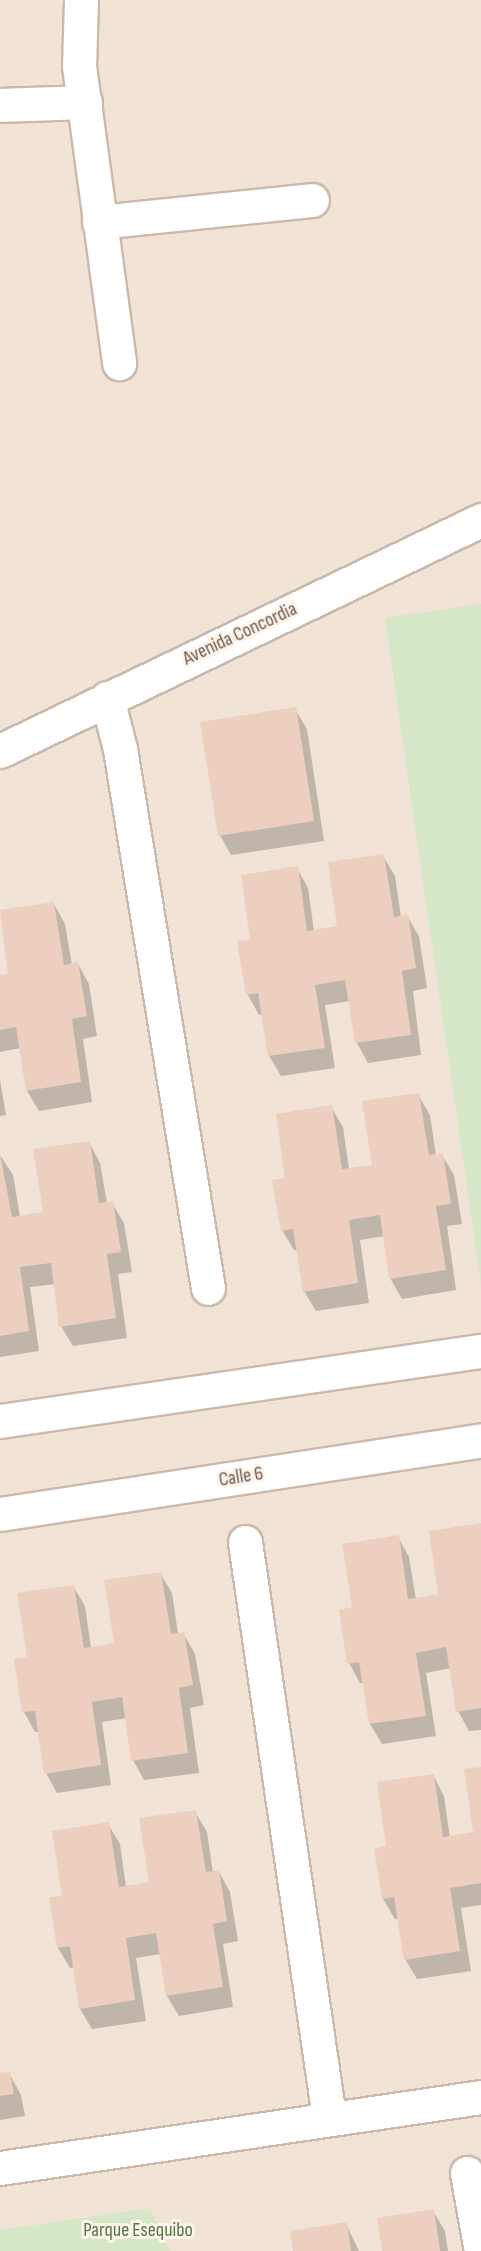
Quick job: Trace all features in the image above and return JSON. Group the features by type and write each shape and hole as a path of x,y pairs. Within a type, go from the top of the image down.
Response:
{"street":[{"path":"81,0 79,66 119,363"},
{"path":"0,105 85,102"},
{"path":"99,222 312,200"},
{"name":"Avenida Concordia","path":"0,751 481,520"},
{"path":"107,698 120,749 208,1288"},
{"path":"0,1421 481,1351"},
{"name":"Calle 6","path":"0,1514 481,1440"},
{"path":"245,1542 329,2117"},
{"path":"0,2169 329,2117 481,2097"},
{"path":"467,2174 481,2251"}],"shaded area":[{"path":"0,0 481,0 481,2251 0,2251"}],"green space":[{"path":"481,604 481,1284 385,618"},
{"name":"Parque Esequibo","path":"150,2208 170,2251 0,2251 0,2230"}],"building":[{"path":"296,707 314,821 218,836 200,722"},
{"path":"384,854 394,917 408,914 416,968 402,971 411,1035 355,1043 345,980 315,985 325,1048 268,1056 258,993 246,995 237,941 250,940 241,875 298,866 307,931 337,926 328,862"},
{"path":"54,902 64,965 78,962 87,1016 72,1019 81,1082 26,1091 16,1027 0,1030 0,975 8,974 0,910"},
{"path":"419,1093 429,1155 443,1153 451,1204 436,1206 446,1270 389,1279 380,1215 349,1220 358,1283 303,1292 293,1229 281,1231 272,1180 285,1178 276,1114 332,1105 342,1169 372,1165 362,1101"},
{"path":"90,1141 99,1203 113,1201 121,1252 107,1254 116,1318 59,1327 51,1263 20,1267 29,1331 0,1336 0,1153 12,1217 43,1212 33,1149"},
{"path":"481,1523 481,1708 456,1712 446,1647 416,1653 426,1716 369,1724 359,1662 347,1664 339,1610 352,1607 342,1544 399,1535 408,1599 438,1594 429,1531"},
{"path":"161,1572 171,1634 184,1632 193,1685 179,1688 188,1753 131,1761 122,1697 92,1702 101,1765 44,1774 35,1711 22,1712 14,1659 27,1657 17,1593 74,1585 84,1648 114,1643 104,1580"},
{"path":"481,1767 481,1883 450,1888 460,1951 404,1960 394,1897 382,1899 374,1849 386,1846 377,1782 434,1774 443,1837 473,1832 464,1769"},
{"path":"196,1810 206,1872 219,1870 227,1921 213,1924 223,1987 166,1996 156,1933 126,1938 135,2000 79,2009 70,1946 57,1948 49,1897 62,1896 52,1831 109,1822 119,1887 149,1882 139,1818"},
{"path":"10,2072 14,2094 0,2096 0,2073"},
{"path":"434,2209 440,2251 382,2251 377,2218"},
{"path":"347,2222 351,2251 293,2251 290,2231"}]}
